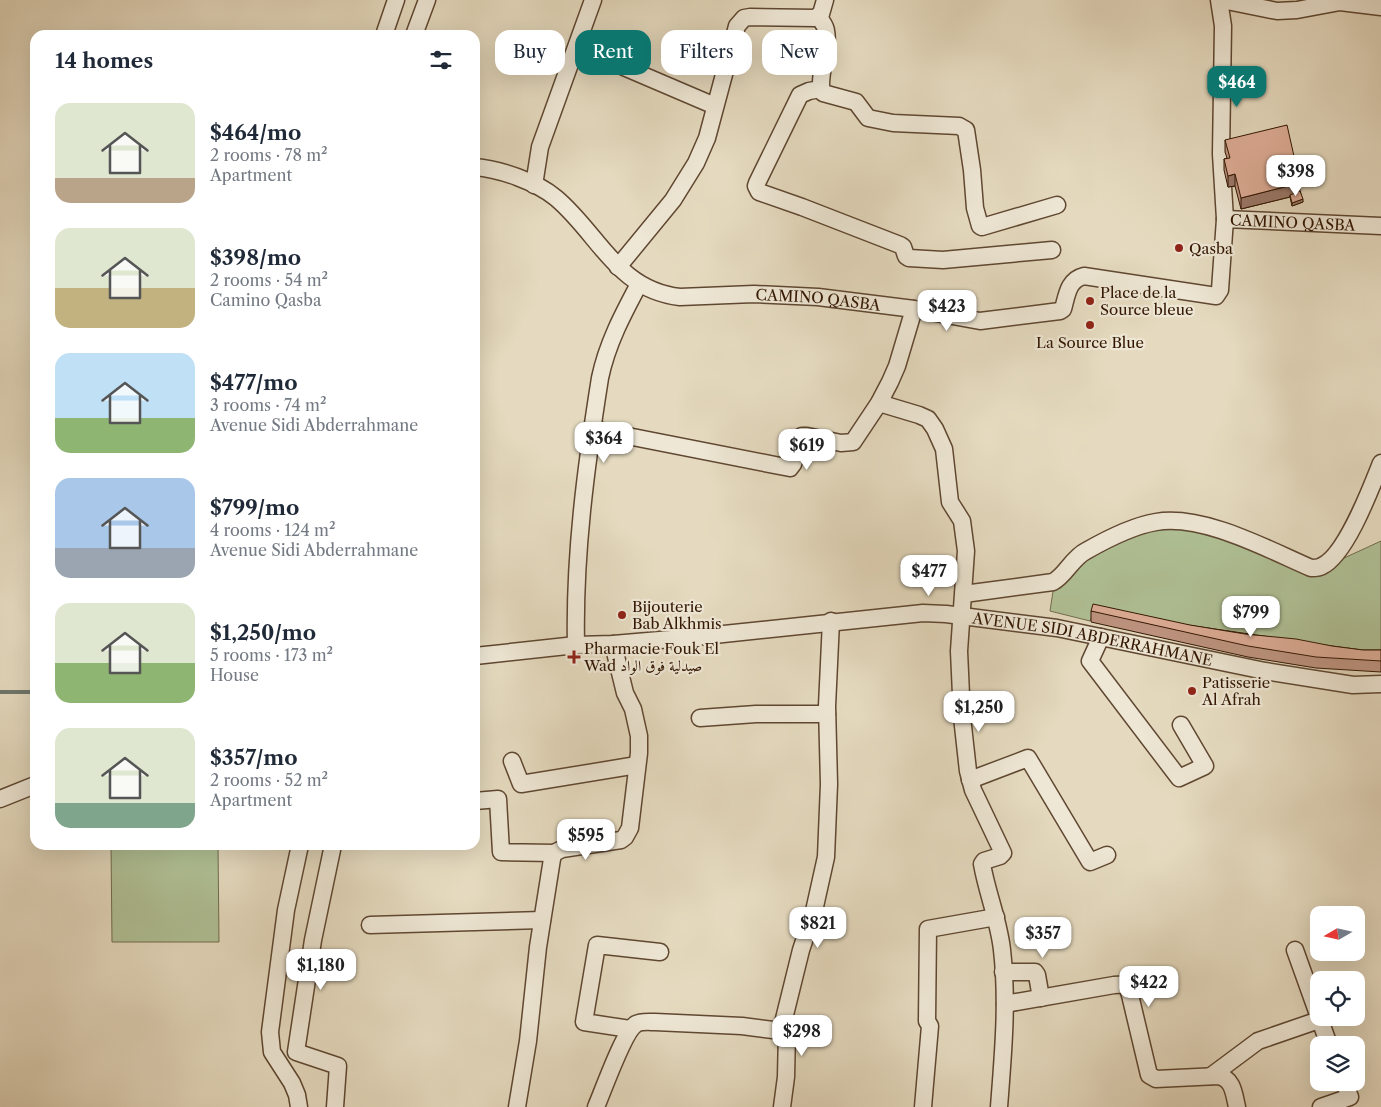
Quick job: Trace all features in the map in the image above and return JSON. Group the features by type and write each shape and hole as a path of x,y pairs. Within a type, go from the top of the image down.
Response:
{"street":[{"path":"386,30 396,0"},
{"path":"416,30 428,0"},
{"path":"583,30 593,0"},
{"path":"819,17 824,0"},
{"path":"1225,219 1221,154 1223,26 1220,0 1277,11 1297,10 1340,2 1381,7"},
{"path":"618,267 673,200 686,181 707,138 737,26 740,21 750,16 819,17"},
{"path":"819,17 826,29 827,49 820,90"},
{"path":"534,185 540,147 575,52"},
{"path":"642,75 715,106"},
{"path":"1052,250 943,260 909,258 906,256 904,247 900,245 759,192 756,186 800,95 808,91 820,90 823,93 856,102 868,118 893,123 959,126 966,130 975,208 980,226 982,227 1057,205"},
{"name":"CAMINO QASBA","path":"480,168 498,171 534,185 555,197 618,267 639,284 665,295 680,297 788,294 914,309 980,321 1057,313 1063,309 1070,285 1077,278 1084,276 1216,296 1220,290 1225,219 1381,226"},
{"path":"576,645 576,606 581,522 592,429 604,359 613,336 639,284"},
{"path":"592,429 790,468 794,464 802,436 851,443 855,440 879,403 897,366 914,309"},
{"path":"879,403 924,417 932,423 944,449 950,502 960,517 963,526 966,551 958,651 962,717 970,780 1003,853 1000,856 984,861 982,864 996,917 1002,950 1005,1004 999,1107"},
{"path":"964,594 1053,582 1088,549 1142,526 1171,521 1199,523 1217,528 1311,568 1320,567 1329,562 1347,537 1381,463"},
{"name":"AVENUE SIDI ABDERRAHMANE","path":"480,655 576,645 695,637 831,621 923,613 946,614 1057,628 1265,672 1353,685 1381,684"},
{"path":"781,1031 801,950 814,912 826,857 829,784 827,714 831,621"},
{"path":"1101,637 1090,661 1179,778 1205,766 1181,726"},
{"path":"480,801 498,800 501,852 554,853 562,848 617,842 625,837 630,828 639,736 636,716 625,693 613,644"},
{"path":"700,718 756,714 827,714"},
{"path":"970,780 1028,758 1090,862 1107,855"},
{"path":"512,761 521,784 637,765"},
{"path":"0,799 30,787"},
{"path":"299,850 286,910 270,1032 272,1052 292,1083 299,1107"},
{"path":"332,850 314,940 296,1052 338,1066 335,1107"},
{"path":"518,1107 528,1041 542,920 554,853"},
{"path":"923,1107 930,1026 927,1021 928,929 996,917"},
{"path":"370,925 542,920"},
{"path":"630,1029 584,1022 597,945 660,952"},
{"path":"1295,950 1310,994"},
{"path":"1003,972 1036,972 1041,998"},
{"path":"1005,1004 1114,985 1124,985 1128,987 1130,994 1149,1075 1156,1079 1222,1076 1228,1079 1231,1084 1237,1107"},
{"path":"596,1107 630,1029 642,1022 655,1022 742,1026 787,1032 786,1077 782,1107"},
{"path":"1211,1076 1258,1041 1310,1023"},
{"path":"1321,1107 1350,1097 1348,1091"}],"green space":[{"path":"1139,526 1198,528 1329,565 1381,541 1381,661 1094,612 1090,621 1050,611 1054,585 1084,554"},
{"path":"111,850 218,850 219,942 112,942"}],"building":[{"path":"1287,125 1300,183 1241,198 1235,174 1228,176 1224,159 1230,158 1225,140"},
{"path":"1300,191 1303,199 1292,203 1290,195"},
{"path":"1093,604 1190,625 1245,634 1296,639 1363,650 1381,650 1381,661 1316,657 1248,646 1091,611"}],"waterway":[{"path":"0,692 30,692"}],"place":[{"name":"Qasba","path":"1179,248"},
{"name":"Place de la Source bleue","path":"1090,301"},
{"name":"La Source Blue","path":"1090,325"},
{"name":"Bijouterie Bab Alkhmis","path":"622,615"},
{"name":"Pharmacie Fouk El Wad صيدلية فوق الواد","path":"574,657"},
{"name":"Patisserie Al Afrah","path":"1192,691"}]}
